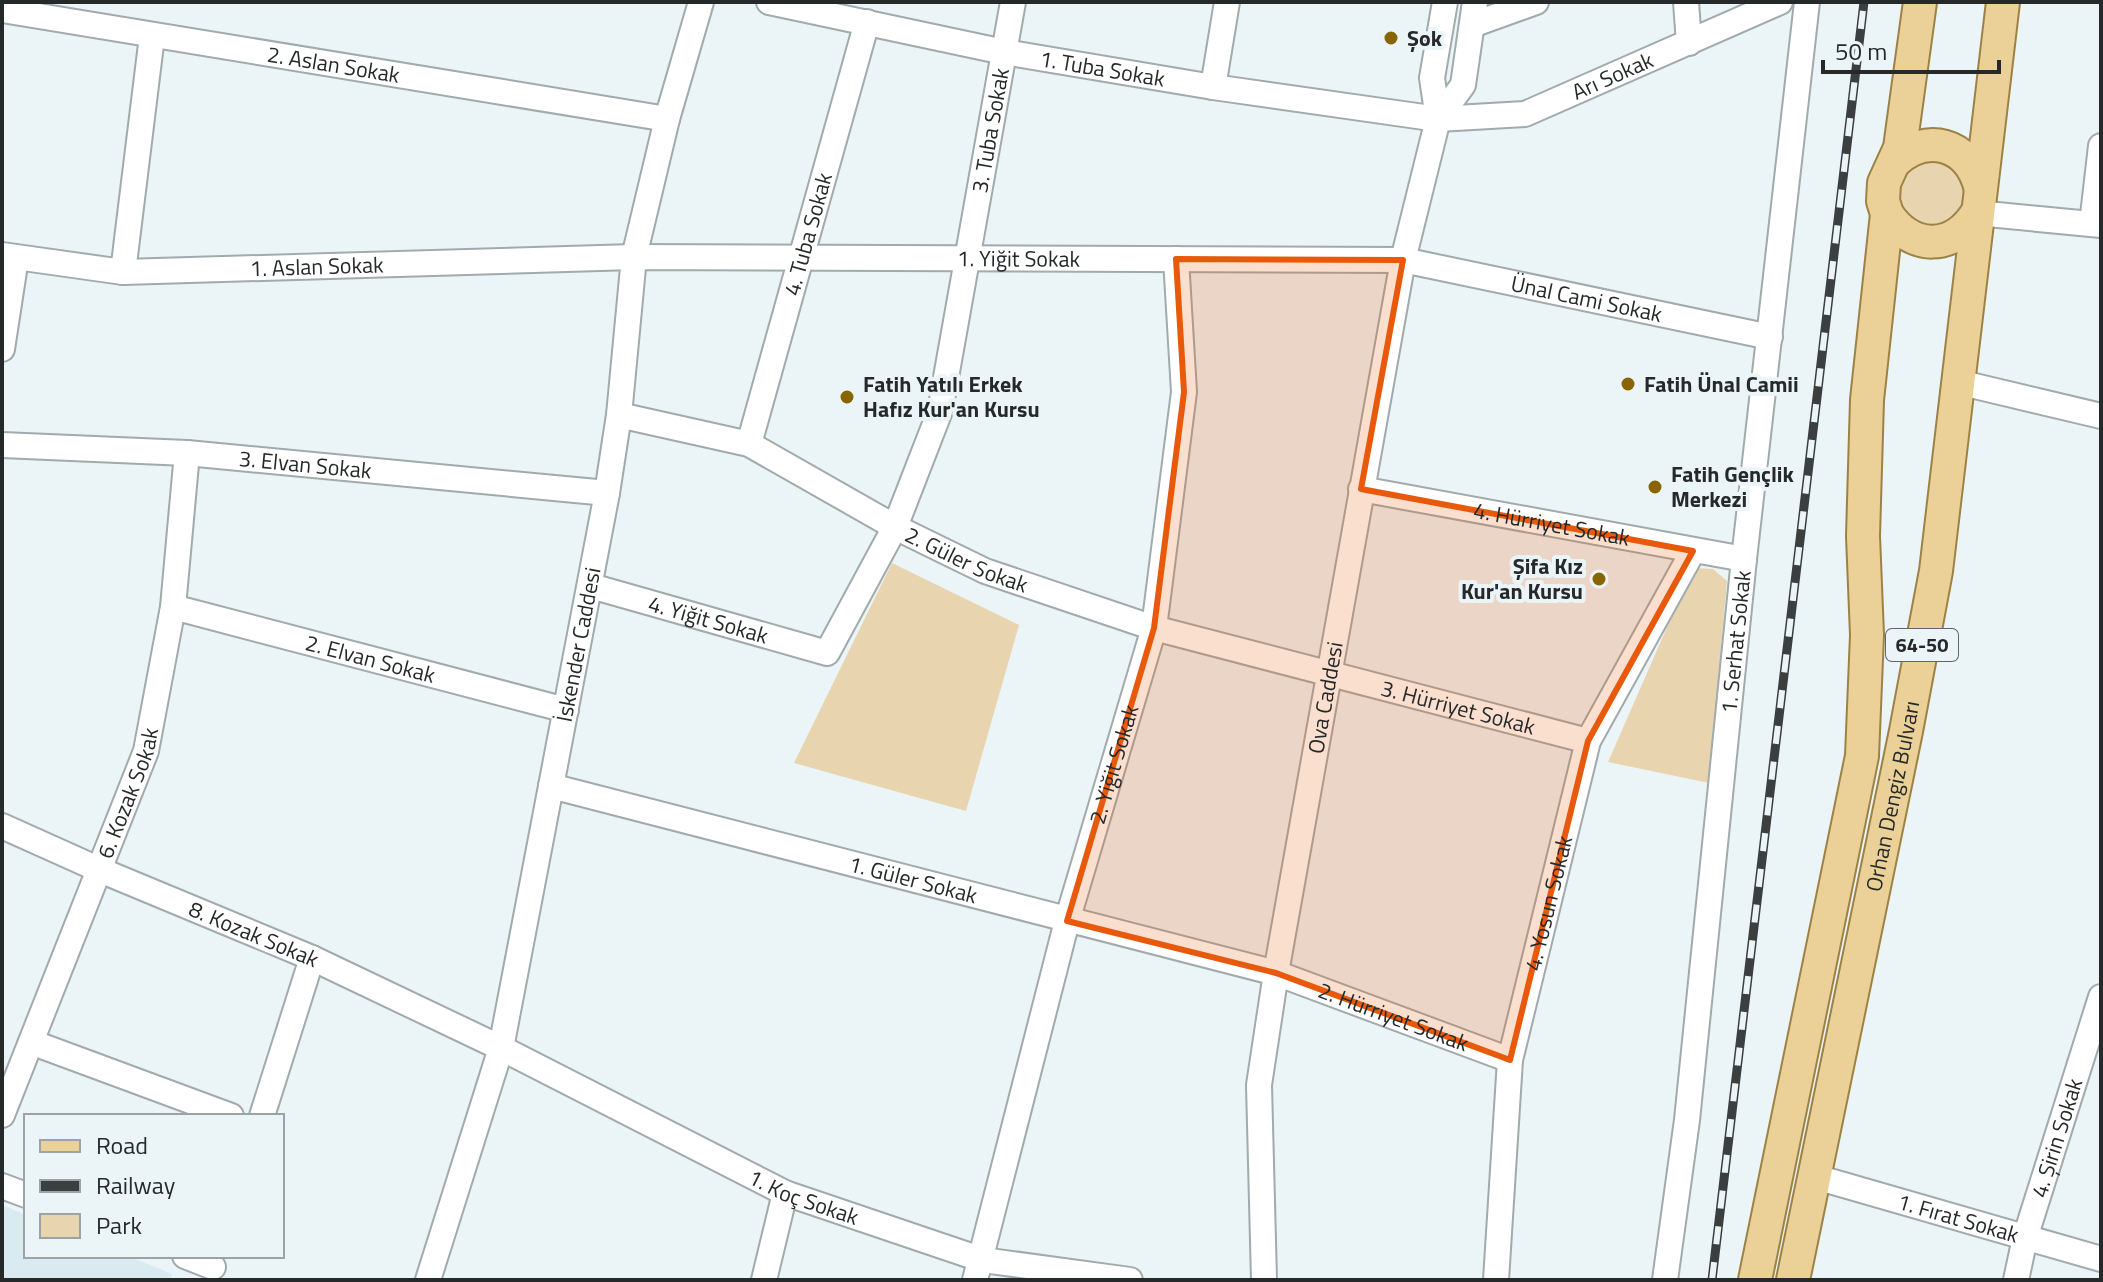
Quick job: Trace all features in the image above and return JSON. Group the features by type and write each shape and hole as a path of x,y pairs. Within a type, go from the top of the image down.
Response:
{"main road":[{"name":"Orhan Dengiz Bulvarı","path":"1755,1280 1862,756 1867,635 1863,536 1867,400 1887,214 1883,201 1884,183 1900,148 1920,2"},
{"name":"Orhan Dengiz Bulvarı","path":"1793,1280 1936,571 2003,2"},
{"path":"1887,214 1906,235 1932,242 1959,234 1969,225 1978,199 1977,175 1964,157 1945,146 1923,145 1894,162"}],"street":[{"name":"İskender Caddesi","path":"428,1280 501,1048 607,493 619,415 634,257 667,119 701,2"},
{"name":"1. Tuba Sokak","path":"769,2 1004,52 1213,87 1438,119"},
{"name":"3. Tuba Sokak","path":"827,653 895,527 940,411 1013,2"},
{"path":"1213,87 1227,2"},
{"name":"Ova Caddesi","path":"1264,1280 1259,1085 1276,973 1403,260 1438,119 1432,78 1445,2"},
{"path":"1474,14 1536,2"},
{"path":"1686,2 1689,43"},
{"name":"Arı Sokak","path":"1438,119 1525,114 1780,2"},
{"name":"1. Serhat Sokak","path":"1665,1280 1687,1120 1744,559 1807,2"},
{"name":"2. Aslan Sokak","path":"2,10 30,9 152,36 667,119"},
{"name":"Ova Caddesi","path":"1438,119 1463,85 1474,14"},
{"name":"4. Tuba Sokak","path":"749,444 867,22"},
{"path":"123,272 152,36"},
{"path":"1978,199 2096,224 2101,146"},
{"path":"2,349 9,257"},
{"name":"1. Aslan Sokak","path":"9,257 123,272 634,257"},
{"name":"1. Yiğit Sokak","path":"634,257 1403,260"},
{"name":"2. Yiğit Sokak","path":"979,1270 1067,921 1154,628 1184,392 1176,259"},
{"name":"Ünal Cami Sokak","path":"1403,260 1770,337"},
{"path":"1958,382 2101,416"},
{"name":"2. Güler Sokak","path":"619,415 749,444 895,527 985,571 1154,628 1329,672"},
{"name":"3. Elvan Sokak","path":"2,445 187,453 607,493"},
{"name":"6. Kozak Sokak","path":"2,1115 146,751 173,607 187,453"},
{"name":"4. Hürriyet Sokak","path":"1361,489 1744,559"},
{"name":"4. Yosun Sokak","path":"1496,1280 1510,1060 1588,741 1693,551"},
{"name":"4. Yiğit Sokak","path":"591,586 827,653"},
{"name":"2. Elvan Sokak","path":"173,607 566,710"},
{"name":"3. Hürriyet Sokak","path":"1329,672 1588,741"},
{"name":"1. Güler Sokak","path":"551,786 1276,973"},
{"name":"8. Kozak Sokak","path":"2,826 312,958 501,1048"},
{"path":"263,1114 312,958"},
{"name":"2. Hürriyet Sokak","path":"1276,973 1510,1060"},
{"name":"4. Şirin Sokak","path":"2016,1280 2025,1238 2089,1071 2101,997"},
{"path":"31,1042 226,1114"},
{"name":"1. Koç Sokak","path":"501,1048 785,1193 979,1270 1130,1280"},
{"name":"1. Fırat Sokak","path":"1816,1177 2101,1259"},
{"path":"2,1186 24,1194"},
{"path":"764,1280 785,1193"},
{"path":"190,1258 213,1268"}],"highlighted area":[{"path":"1176,259 1403,260 1361,489 1693,551 1588,741 1510,1060 1276,973 1067,921 1154,628 1184,392"}],"shaded area":[{"path":"2,1205 24,1214 24,1258 133,1258 172,1274 170,1280 2,1280"}],"green space":[{"path":"1939,158 1966,179 1962,213 1944,226 1921,226 1904,212 1898,190 1907,169 1916,162"},
{"path":"892,563 1019,625 966,811 794,763"},
{"path":"1693,568 1713,569 1727,581 1709,783 1608,762"}],"railway":[{"path":"1712,1280 1864,2"}],"place":[{"name":"Şok","path":"1391,38"},
{"name":"Fatih Ünal Camii","path":"1628,384"},
{"name":"Fatih Yatılı Erkek Hafız Kur'an Kursu","path":"847,397"},
{"name":"Fatih Gençlik Merkezi","path":"1655,487"},
{"name":"Şifa Kız Kur'an Kursu","path":"1599,579"}]}
